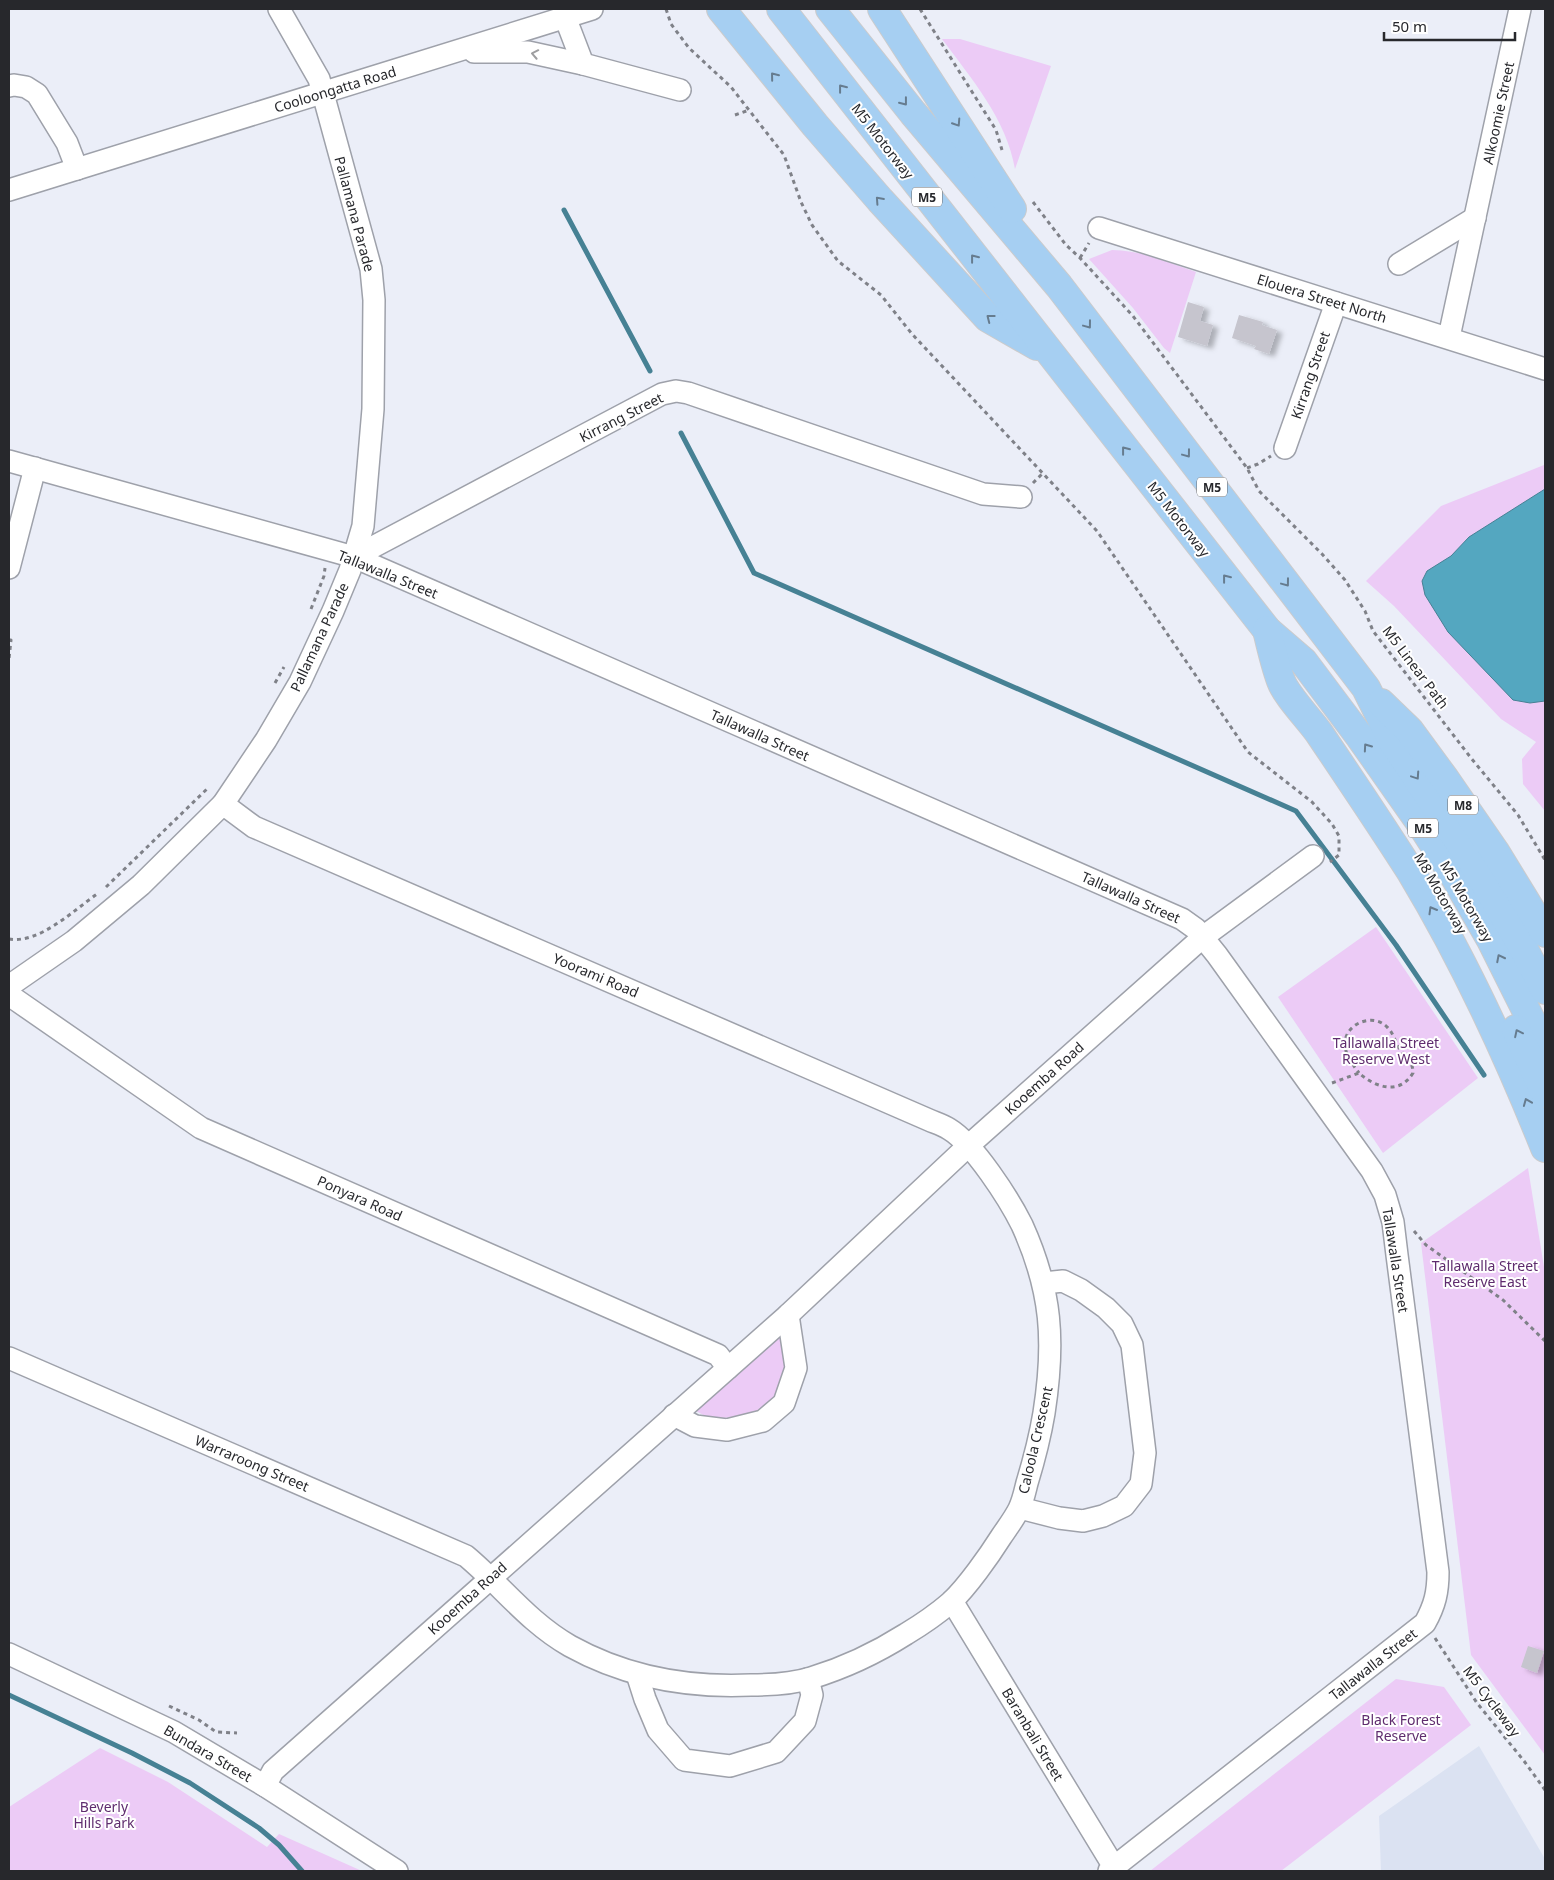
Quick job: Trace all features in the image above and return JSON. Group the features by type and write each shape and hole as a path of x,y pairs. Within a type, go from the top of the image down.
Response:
{"highway":[{"path":"721,9 815,125 880,200 988,318 1047,351"},
{"name":"M5 Motorway","path":"781,9 1267,630 1303,661 1360,737 1417,818 1456,879 1491,940 1545,1048"},
{"name":"M5 Motorway","path":"830,9 913,113 1059,286 1366,688 1393,742 1470,858 1524,949 1545,990"},
{"path":"882,9 996,183 1059,286"},
{"path":"1267,630 1281,683 1317,731 1411,873 1471,980 1515,1072 1545,1148"},
{"name":"M8 Motorway","path":"1267,630 1290,674 1348,750 1426,865 1496,988 1545,1093"},
{"path":"1366,688 1418,722 1526,869 1545,900"},
{"name":"M8","path":"1366,688 1409,730 1435,765 1496,854 1545,934"}],"street":[{"name":"Pallamana Parade","path":"9,986 74,941 141,885 223,804 266,740 300,682 333,611 364,526 372,409 374,300 371,269 319,79 279,9"},
{"name":"Cooloongatta Road","path":"9,190 592,9"},
{"name":"Alkoomie Street","path":"1449,337 1520,9"},
{"path":"565,17 583,64"},
{"path":"453,52 528,52 583,64 680,90"},
{"path":"9,86 26,87 37,94 68,143 77,169"},
{"path":"1399,264 1475,218"},
{"name":"Elouera Street North","path":"1099,228 1545,368"},
{"name":"Kirrang Street","path":"1284,448 1336,303"},
{"name":"Kirrang Street","path":"354,557 662,394 676,391 688,393 983,494 1021,497"},
{"name":"Tallawalla Street","path":"9,461 354,557 1182,920 1196,929 1203,937 1372,1171 1385,1195 1394,1230 1438,1572 1438,1591 1434,1607 1425,1623 1111,1869"},
{"path":"9,568 35,468"},
{"name":"Yoorami Road","path":"223,804 254,827 929,1120 949,1129 968,1146"},
{"name":"Kooemba Road","path":"265,1786 273,1772 489,1578 788,1315 968,1146 1203,937 1323,858"},
{"name":"Ponyara Road","path":"9,995 201,1128 718,1355 728,1368"},
{"name":"Caloola Crescent","path":"489,1578 541,1627 571,1646 637,1674 676,1682 716,1687 773,1685 808,1679 849,1665 890,1644 924,1623 952,1601 991,1553 1020,1508 1034,1460 1050,1373 1049,1318 1044,1283 1029,1241 1011,1202 968,1146"},
{"name":"Caloola Crescent","path":"1020,1508 1083,1521 1103,1516 1124,1506 1141,1484 1145,1453 1132,1345 1122,1324 1106,1308 1081,1290 1063,1281 1044,1283"},
{"path":"674,1415 695,1426 727,1430 763,1421 784,1403 796,1368 788,1315"},
{"name":"Warraroong Street","path":"9,1358 466,1556 489,1578"},
{"name":"Baranbali Street","path":"952,1601 1111,1869"},
{"name":"Bundara Street","path":"9,1654 174,1732 265,1786 397,1871"},
{"path":"637,1674 658,1730 684,1760 730,1766 776,1752 805,1721 812,1695 808,1679"}],"path":[{"path":"667,9 671,24 689,48 731,87 784,155 795,180 801,202 812,225 838,261 880,295 912,334 1097,531 1248,752 1312,802 1332,824 1339,836 1338,857 1323,858"},
{"path":"920,9 996,130 1004,156"},
{"path":"735,115 749,110"},
{"name":"M5 Linear Path","path":"1031,200 1066,245 1133,316 1247,468 1260,491 1345,580 1365,611 1373,631 1471,758 1518,815 1545,860"},
{"path":"1247,468 1258,464 1284,448"},
{"path":"310,611 324,576 329,550"},
{"path":"9,640 11,640 9,659"},
{"path":"271,690 286,664"},
{"path":"9,939 16,940 37,936 101,891 213,782"},
{"path":"1368,1020 1378,1021 1390,1029 1400,1050 1412,1061 1413,1073 1403,1084 1390,1088 1374,1084 1359,1073 1346,1054 1345,1039 1350,1030 1359,1023 1368,1020"},
{"path":"1329,1084 1359,1073"},
{"name":"M5 Cycleway","path":"1425,1623 1477,1703 1545,1790"}],"shaded area":[{"path":"1479,1746 1545,1859 1545,1871 1381,1871 1379,1816"}],"green space":[{"path":"942,39 960,39 1051,66 1015,169 1011,151 996,117 976,84"},
{"path":"1112,250 1134,252 1196,272 1170,353 1089,259"},
{"path":"1545,462 1545,811 1523,784 1522,759 1536,742 1501,719 1394,606 1366,581 1441,506 1544,465"},
{"name":"Tallawalla Street Reserve West","path":"1376,927 1478,1078 1383,1153 1278,997"},
{"name":"Tallawalla Street Reserve East","path":"1528,1168 1545,1273 1545,1755 1471,1655 1421,1243"},
{"path":"778,1335 785,1351 786,1373 777,1400 763,1410 736,1417 711,1419 694,1410"},
{"name":"Black Forest Reserve","path":"1396,1679 1444,1687 1471,1725 1281,1871 1150,1871"},
{"name":"Beverly Hills Park","path":"100,1748 168,1782 267,1847 279,1834 362,1871 9,1871 9,1807"}],"water":[{"path":"1545,489 1545,701 1530,703 1513,700 1448,632 1425,595 1422,581 1427,571 1451,556 1469,537"}],"building":[{"path":"1188,302 1204,307 1200,321 1213,325 1207,346 1178,337"},
{"path":"1239,315 1263,322 1262,325 1277,330 1269,354 1254,349 1256,346 1232,338"},
{"path":"1528,1646 1544,1651 1537,1673 1521,1667"}],"waterway":[{"path":"564,210 650,371"},
{"path":"681,433 754,573 1296,811 1396,945 1484,1075"},
{"path":"9,1695 132,1753 190,1783 259,1828 279,1845 302,1871"}]}
